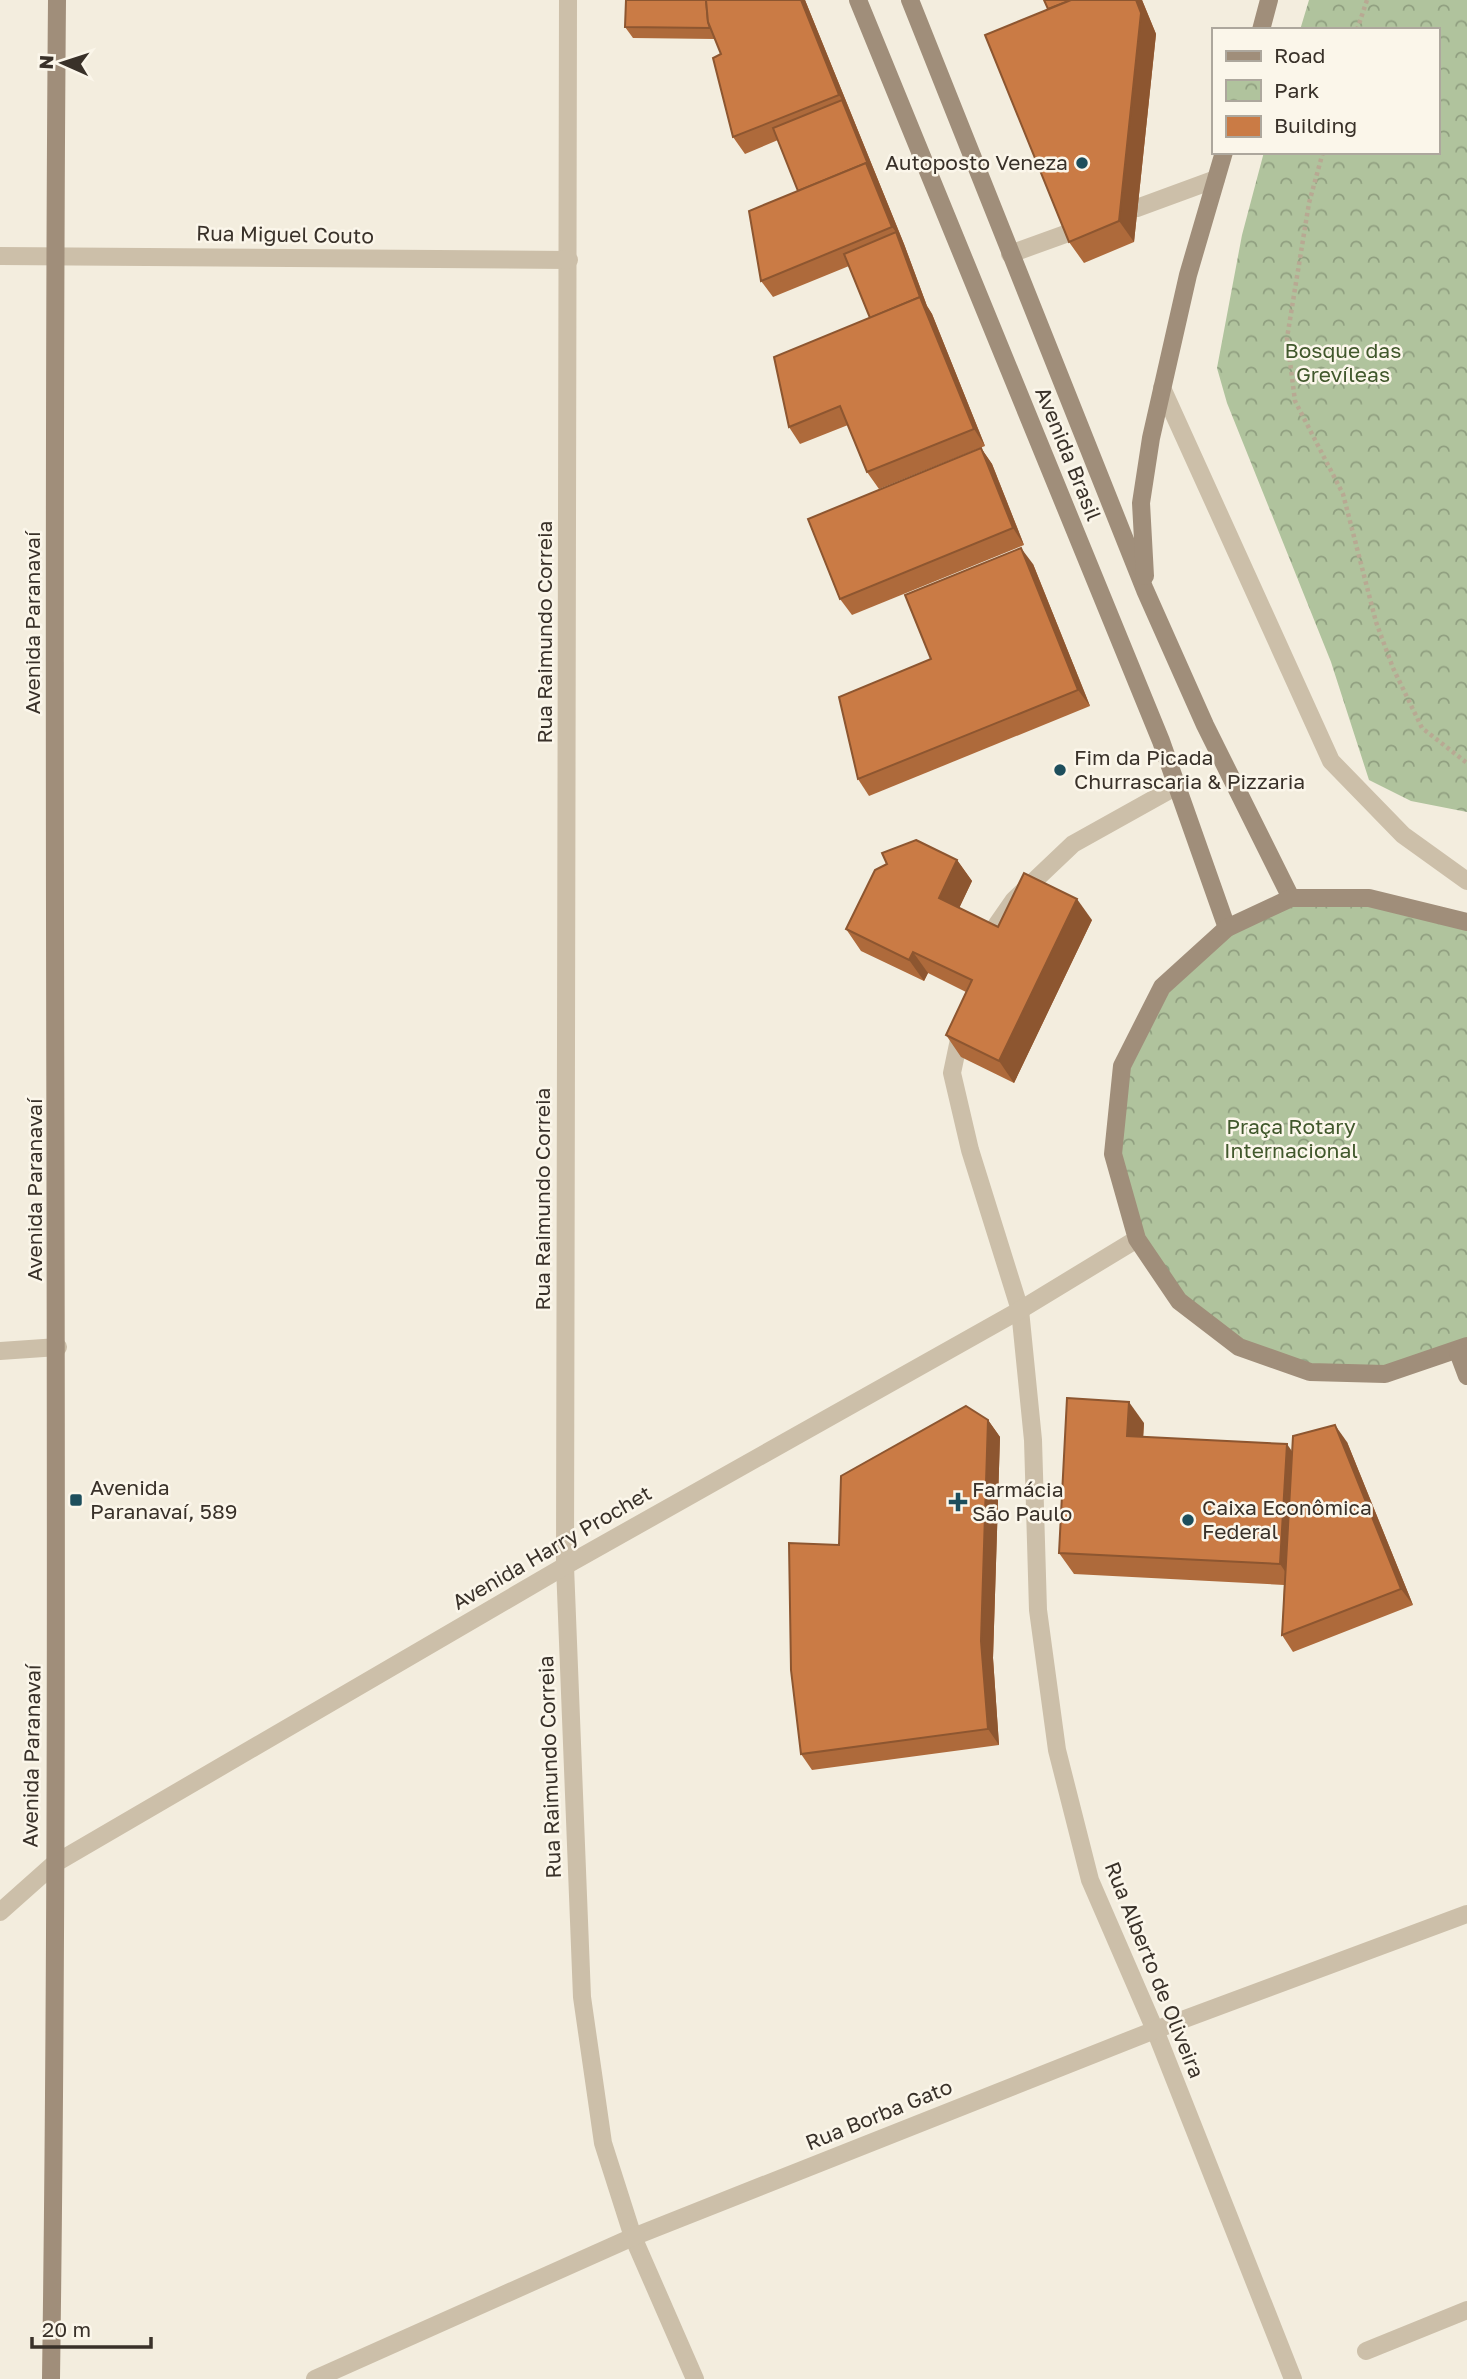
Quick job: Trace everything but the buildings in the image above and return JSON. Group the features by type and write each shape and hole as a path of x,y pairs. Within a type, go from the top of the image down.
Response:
{"main road":[{"name":"Avenida Paranavaí","path":"51,2379 56,2015 54,1864 58,1347 55,255 57,0"},
{"name":"Avenida Brasil","path":"858,0 1156,728 1227,928"},
{"name":"Avenida Brasil","path":"910,0 1145,590 1205,725 1291,898"},
{"path":"1262,28 1269,0"},
{"path":"1145,590 1141,503 1162,388 1188,275 1223,154"},
{"path":"1467,922 1369,898 1291,898 1227,928 1162,987 1122,1066 1113,1154 1137,1239 1179,1301 1239,1347 1310,1372 1385,1374 1462,1349 1467,1376"}],"street":[{"name":"Rua Raimundo Correia","path":"569,0 565,1566 582,1997 603,2143 634,2237 695,2379"},
{"path":"1137,208 1216,179"},
{"path":"1010,254 1071,232"},
{"name":"Rua Miguel Couto","path":"0,256 569,260"},
{"path":"1162,388 1331,761 1403,835 1467,881"},
{"path":"989,936 1014,900 1073,844 1177,786"},
{"name":"Rua Alberto de Oliveira","path":"965,1006 952,1073 970,1150 1020,1310 1033,1440 1038,1610 1057,1750 1090,1880 1155,2030 1293,2379"},
{"name":"Avenida Harry Prochet","path":"0,1912 54,1864 565,1566 1020,1310 1137,1239"},
{"path":"0,1351 58,1347"},
{"name":"Rua Borba Gato","path":"315,2379 634,2237 1155,2030 1467,1914"},
{"path":"1366,2351 1467,2310"}],"path":[{"path":"1358,28 1367,0"},
{"path":"1322,154 1309,203 1287,338 1295,401 1343,494 1376,622 1393,668 1422,728 1467,763"}],"green space":[{"name":"Bosque das Grevíleas","path":"1309,0 1467,0 1467,812 1411,801 1369,780 1331,662 1227,403 1217,368 1242,235 1263,154 1439,154 1439,28 1301,28"},
{"name":"Praça Rotary Internacional","path":"1291,898 1369,898 1467,922 1467,1346 1385,1374 1310,1372 1239,1347 1179,1301 1137,1239 1113,1154 1122,1066 1162,987 1227,928"}],"place":[{"name":"Autoposto Veneza","path":"1082,163"},
{"name":"Fim da Picada Churrascaria & Pizzaria","path":"1060,770"},
{"name":"Avenida Paranavaí, 589","path":"76,1500"},
{"name":"Farmácia São Paulo","path":"958,1502"},
{"name":"Caixa Econômica Federal","path":"1188,1520"}]}
